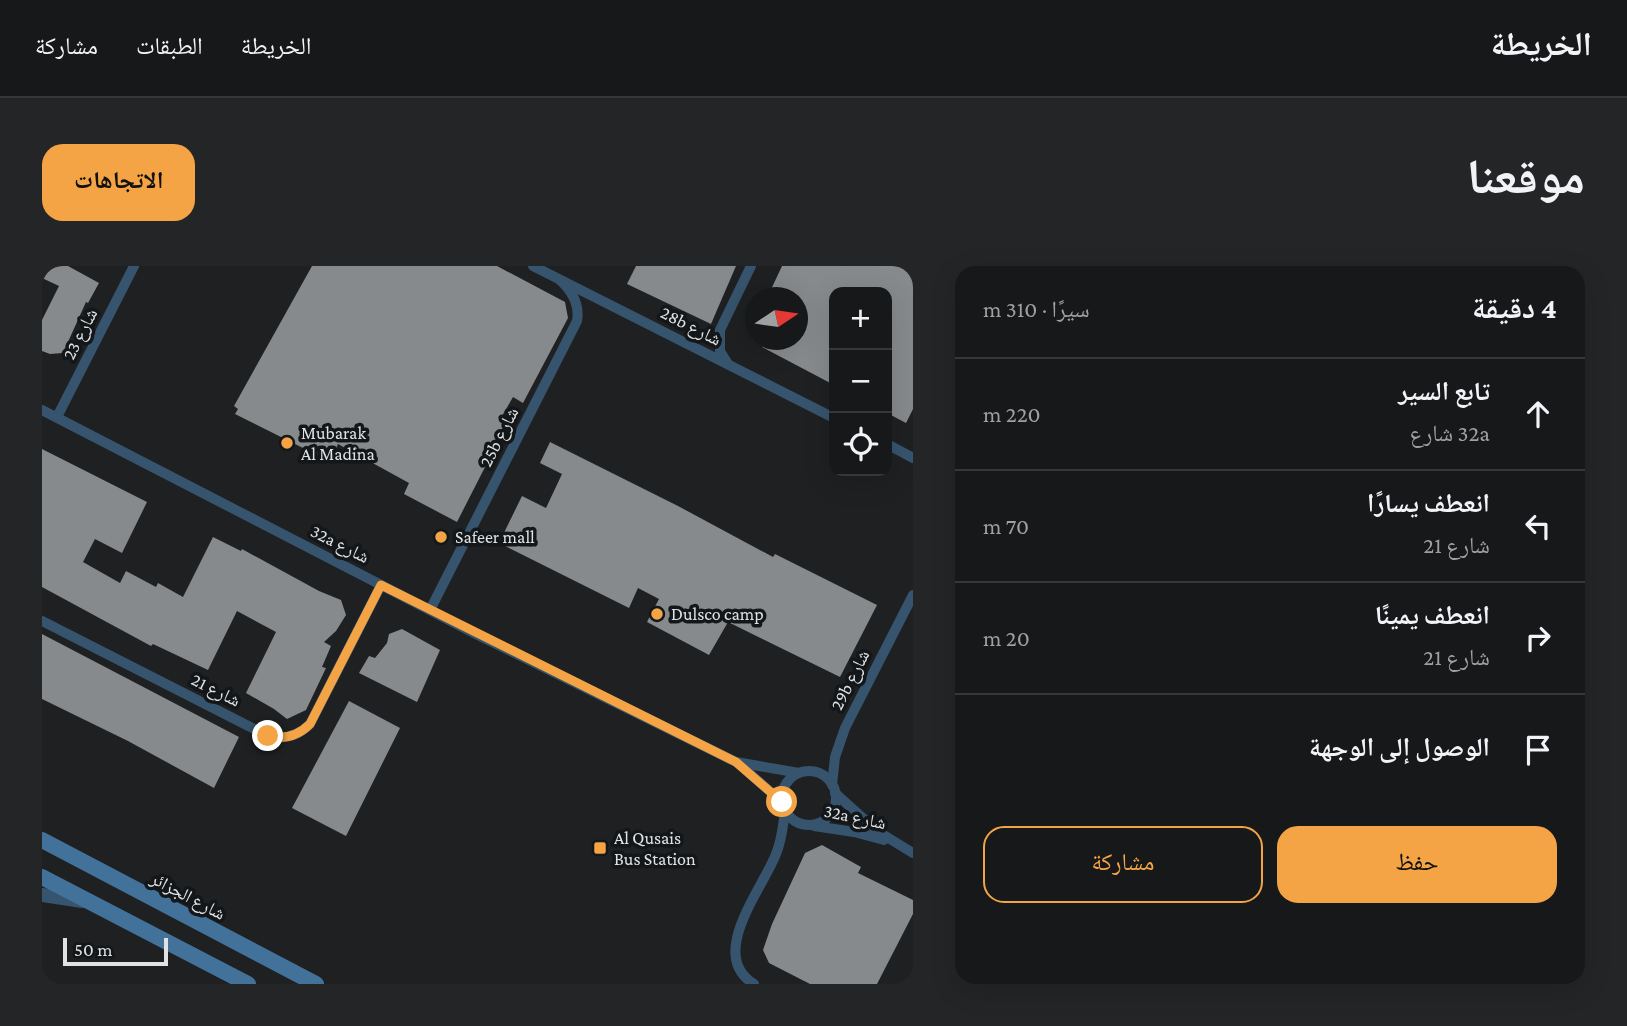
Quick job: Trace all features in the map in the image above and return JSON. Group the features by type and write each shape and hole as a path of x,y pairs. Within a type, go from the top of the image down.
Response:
{"main road":[{"name":"شارع الجزائر","path":"42,840 316,984"},
{"path":"42,877 248,984"}],"street":[{"name":"شارع 23","path":"57,418 134,266"},
{"name":"28b شارع","path":"533,266 829,415"},
{"path":"728,364 720,351 720,330 751,266"},
{"name":"25b شارع","path":"430,610 577,321 575,300 560,279"},
{"name":"32a شارع","path":"42,410 430,610 736,762 799,773"},
{"path":"892,447 913,458"},
{"name":"شارع 21","path":"42,621 268,736 282,738 297,734 310,724 381,585"},
{"name":"29b شارع","path":"834,789 835,757 845,728 913,595"},
{"name":"32a شارع","path":"736,762 783,806"},
{"path":"754,984 736,965 734,946 782,836 783,788 799,773 815,772 828,779 834,789 835,800 830,815 825,820 810,825 795,822 783,806"},
{"name":"32a شارع","path":"834,789 861,818 893,843"},
{"name":"32a شارع","path":"810,825 854,832 893,843 913,853"},
{"path":"42,895 88,901"}],"building":[{"path":"42,266 68,266 99,283 88,303 86,302 63,353 50,354 42,351 42,320 59,286 42,278"},
{"path":"312,266 497,266 565,302 568,318 523,403 513,397 502,416 509,420 457,522 404,494 409,483 338,444 332,457 328,455 325,459 235,414 238,409 234,406"},
{"path":"636,266 736,266 711,324 627,284"},
{"path":"782,266 913,266 913,409 906,423 892,416 892,287 829,287 829,382 768,350 808,350 808,287 772,287"},
{"path":"550,442 773,557 775,554 877,605 840,677 728,622 709,655 647,622 659,599 638,588 629,608 499,543 522,496 546,508 562,474 540,463"},
{"path":"42,449 147,502 122,553 95,539 83,562 120,583 126,571 156,587 158,583 183,597 213,537 341,600 346,615 336,631 324,642 331,646 322,667 326,668 306,710 287,719 246,693 276,632 237,611 208,670 153,644 151,646 42,587"},
{"path":"402,629 440,650 417,702 359,673 369,656 375,658 387,643 389,634"},
{"path":"42,634 239,737 214,788 128,741 42,699"},
{"path":"349,701 400,728 346,836 292,808"},
{"path":"822,845 861,867 858,873 913,900 913,914 877,984 810,984 769,963 763,950 805,853"}],"place":[{"name":"Mubarak Al Madina","path":"287,443"},
{"name":"Safeer mall","path":"441,537"},
{"name":"Dulsco camp","path":"657,614"},
{"name":"Al Qusais Bus Station","path":"600,848"}],"route":[{"path":"268,736 289,737 310,724 381,585 736,762 782,802"}]}
